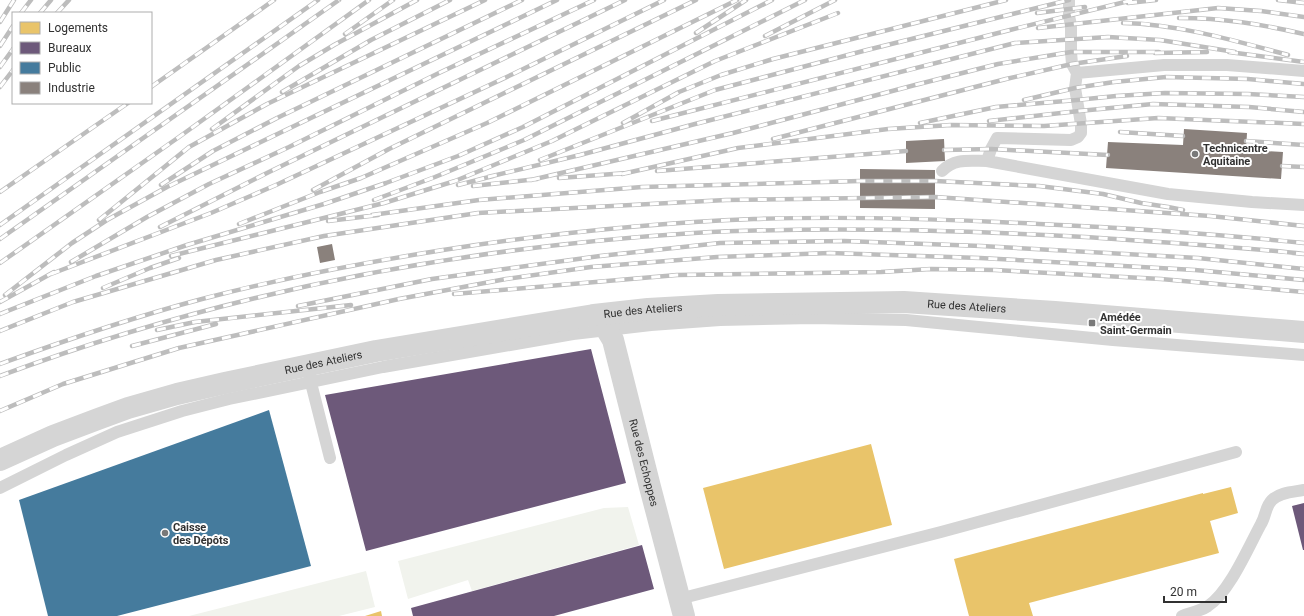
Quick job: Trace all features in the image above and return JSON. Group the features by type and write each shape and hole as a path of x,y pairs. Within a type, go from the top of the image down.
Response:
{"street":[{"name":"Rue des Ateliers","path":"0,460 53,436 128,408 177,394 218,385 309,375 376,352 601,322 648,309 718,305 904,302 1024,309 1304,332"},
{"name":"Rue des Echoppes","path":"601,322 613,340 682,607"}],"lane":[{"path":"987,161 990,149 997,138 1071,140 1078,138 1081,133 1075,88 1076,73 1072,64 1069,0"},
{"path":"1076,73 1164,65 1227,65 1304,71"},
{"path":"942,171 949,165 959,162 987,161 1168,194 1252,202 1304,205"},
{"path":"601,322 651,325 720,320 813,318 906,320 1113,340 1304,355"},
{"path":"0,488 66,455 117,432 182,410 229,399 309,375 330,458"},
{"path":"682,607 949,530 1236,452"},
{"path":"1182,616 1207,607 1218,598 1240,563 1264,519 1266,508 1273,499 1279,495 1304,490"}],"shaded area":[{"path":"628,507 639,545 472,591 468,580 408,599 398,561 604,508"},
{"path":"366,571 375,607 339,616 189,616"}],"building: Logements":[{"path":"871,444 892,525 724,569 703,488"},
{"path":"1231,487 1238,513 1210,521 1219,553 1029,603 1033,616 969,616 954,559 1203,493"},
{"path":"381,611 382,616 365,616"}],"building: Bureaux":[{"path":"591,349 626,483 366,551 325,395"},
{"path":"1304,503 1304,550 1303,550 1292,506"},
{"path":"642,545 654,589 554,616 413,616 411,608"}],"building: Public":[{"name":"Caisse des Dépôts","path":"269,410 311,566 117,616 48,616 19,500"}],"building: Industrie":[{"name":"Technicentre Aquitaine","path":"1184,129 1247,133 1246,150 1283,152 1281,179 1106,168 1108,142 1183,145"},
{"path":"944,139 945,161 906,163 906,141"},
{"path":"860,169 935,170 935,209 860,208"},
{"path":"332,244 335,260 320,263 317,247"}],"railway":[{"path":"0,22 14,0"},
{"path":"22,12 31,0"},
{"path":"41,12 51,0"},
{"path":"58,12 69,0"},
{"path":"152,86 274,0"},
{"path":"0,225 318,0"},
{"path":"0,239 339,0"},
{"path":"0,263 179,137 369,0"},
{"path":"345,34 393,0"},
{"path":"212,129 299,66 334,45 417,0"},
{"path":"282,92 371,40 450,0"},
{"path":"99,220 189,147 267,104 485,0"},
{"path":"161,185 213,151 277,118 522,0"},
{"path":"5,295 72,243 107,220 167,187 557,0"},
{"path":"71,262 147,217 209,184 594,0"},
{"path":"160,227 269,172 625,0"},
{"path":"51,274 211,213 276,185 513,74 664,0"},
{"path":"313,190 389,149 696,0"},
{"path":"239,224 320,192 361,178 487,123 737,0"},
{"path":"696,33 746,0"},
{"path":"0,314 96,276 187,245 324,204 458,156 523,127 772,0"},
{"path":"374,200 435,177 524,140 805,0"},
{"path":"765,36 835,0"},
{"path":"623,123 679,92 721,75 773,59 1006,0"},
{"path":"540,160 715,90 867,50 1069,0"},
{"path":"652,121 1133,0"},
{"path":"1128,3 1156,0"},
{"path":"1278,0 1304,3"},
{"path":"1037,13 1085,7"},
{"path":"1038,28 1218,8 1261,11 1304,17"},
{"path":"171,256 384,203 455,181 552,141 715,61 838,13"},
{"path":"1179,18 1242,22 1304,34"},
{"path":"1123,23 1165,26 1207,34 1288,55"},
{"path":"0,46 12,28"},
{"path":"488,177 580,155 695,124 1015,43 1108,37 1160,40 1235,52"},
{"path":"0,67 12,50"},
{"path":"531,180 733,133 998,64 1071,52 1159,52"},
{"path":"1155,53 1207,52"},
{"path":"1229,52 1304,62"},
{"path":"773,139 1006,79 1072,64 1127,56"},
{"path":"0,87 12,71"},
{"path":"1024,100 1075,88 1114,82 1166,77 1248,79 1304,84"},
{"path":"920,123 996,107 1116,96 1165,93 1248,94 1304,97"},
{"path":"0,192 127,104"},
{"path":"989,121 1153,104 1249,107 1304,112"},
{"path":"622,174 738,148 888,129 951,125 1044,126 1158,118 1304,124"},
{"path":"1120,132 1183,136"},
{"path":"1246,141 1304,145"},
{"path":"944,150 991,149 1108,155"},
{"path":"657,171 906,151"},
{"path":"1282,166 1304,167"},
{"path":"559,178 627,173"},
{"path":"458,185 493,176"},
{"path":"473,186 537,179"},
{"path":"372,215 479,200 642,187 860,181 935,181 1039,186 1103,194 1141,203 1183,210"},
{"path":"0,331 73,302 216,260 324,236 478,213 726,200 935,197 1210,216 1304,226"},
{"path":"328,221 378,215"},
{"path":"0,364 151,313 232,291 292,278 382,260 482,244 637,226 754,219 896,218 1105,227 1304,243"},
{"path":"0,376 84,347 169,321 255,298 342,279 429,263 517,250 606,240 694,233 841,229 987,232 1085,237 1222,246 1304,254"},
{"path":"298,306 432,279 600,256 720,243 844,241 981,246 1198,258 1304,269"},
{"path":"0,411 63,384 179,348 399,299 506,279 591,267 717,257 830,253 980,258 1195,270 1304,280"},
{"path":"103,288 150,268 179,258"},
{"path":"454,294 677,275 881,272 931,269 995,270 1161,279 1304,292"},
{"path":"0,302 54,272"},
{"path":"157,330 195,322 351,305"},
{"path":"132,346 216,324"}],"place":[{"name":"Technicentre Aquitaine","path":"1195,154"},
{"name":"Amédée Saint-Germain","path":"1092,323"},
{"name":"Caisse des Dépôts","path":"165,533"}]}
